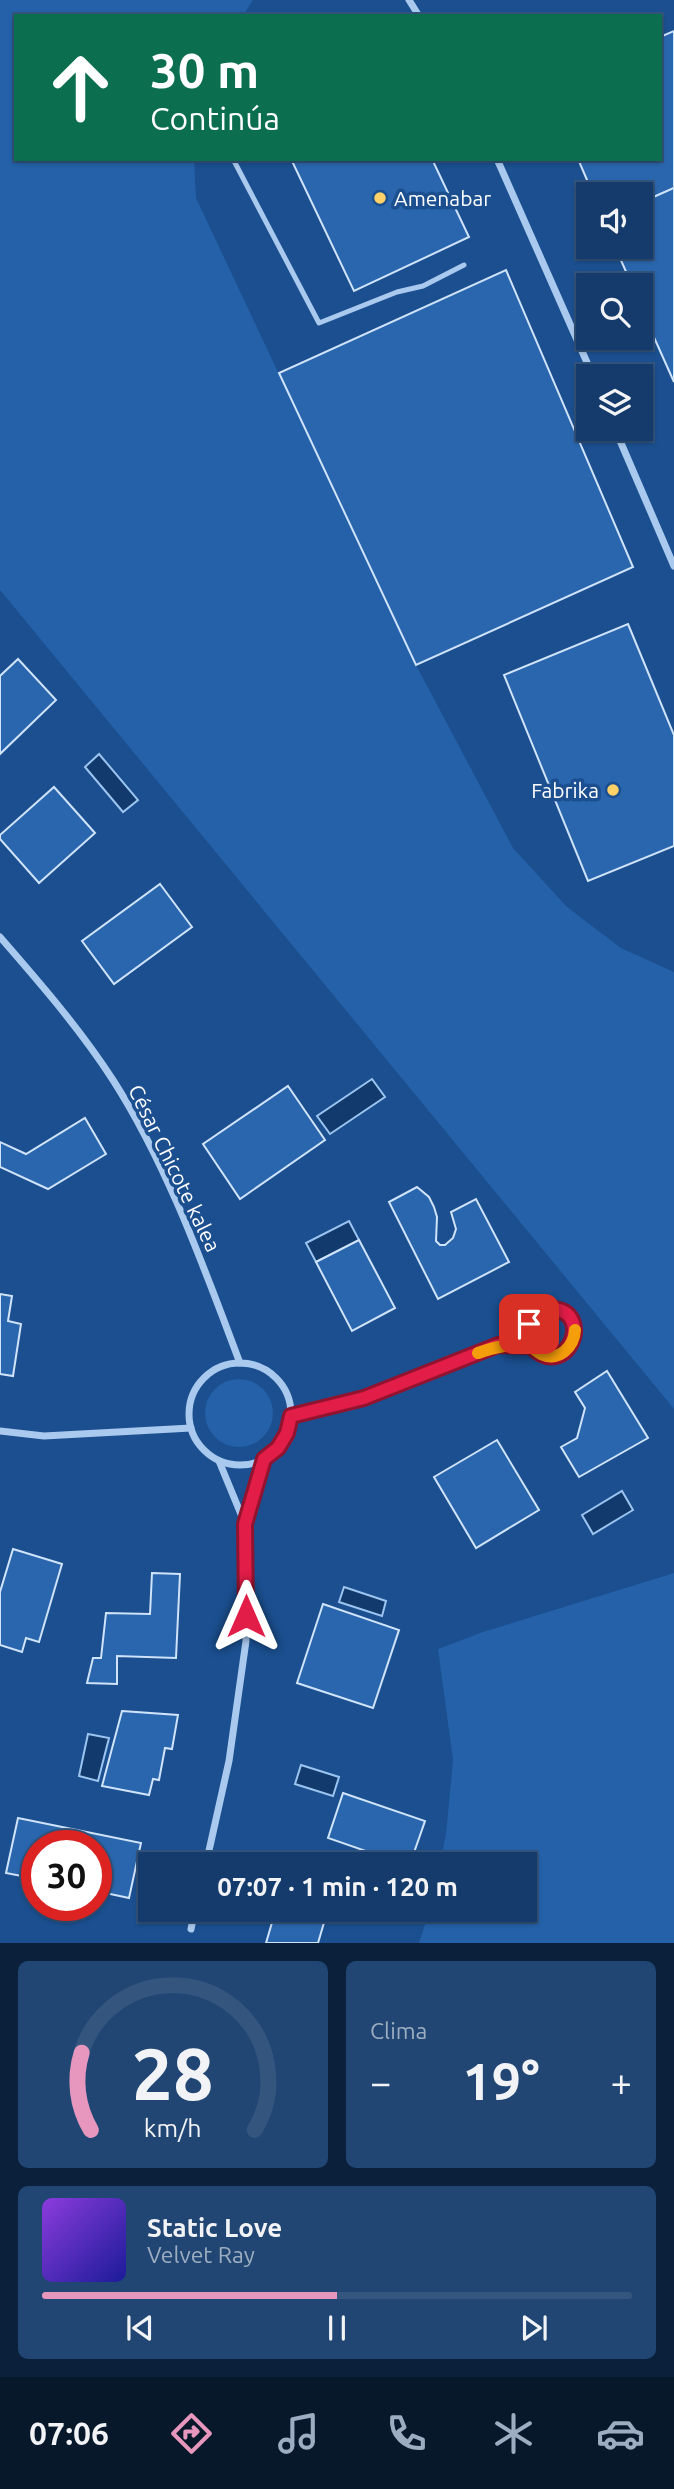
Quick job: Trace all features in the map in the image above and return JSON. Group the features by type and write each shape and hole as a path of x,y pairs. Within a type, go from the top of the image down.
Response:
{"street":[{"path":"498,161 588,364"},
{"path":"620,441 674,566"},
{"name":"César Chicote kalea","path":"0,937 58,1004 113,1081 152,1152 188,1229 240,1363"},
{"path":"291,1416 364,1398 498,1345 529,1324 538,1312 554,1309 568,1315 575,1329 572,1345 559,1354 544,1355 531,1346 498,1345"},
{"path":"529,1324 527,1332 531,1346"},
{"path":"240,1363 258,1366 273,1375 284,1389 291,1416 287,1433 278,1448 264,1459 237,1465 219,1461 205,1451 194,1437 189,1410 193,1393 203,1378 223,1366 240,1363"},
{"path":"0,1431 44,1436 191,1428"},
{"path":"209,1852 229,1761 246,1641 245,1524 264,1459"},
{"path":"219,1461 245,1524"},
{"path":"191,1928 192,1922"}],"lane":[{"path":"234,161 318,323 397,292 423,286 464,265"}],"shaded area":[{"path":"0,0 253,0 244,14 14,14 14,161 194,161 196,198 416,665 513,848 567,907 621,948 674,972 674,1409 0,590"},
{"path":"99,754 138,800 123,812 85,767"},
{"path":"372,1079 385,1097 330,1134 317,1116"},
{"path":"349,1221 359,1240 316,1262 306,1243"},
{"path":"239,1379 252,1381 263,1389 271,1400 271,1426 263,1437 252,1445 239,1447 226,1445 215,1437 207,1426 205,1413 207,1400 215,1389 226,1381"},
{"path":"622,1491 633,1510 593,1534 582,1515"},
{"path":"674,1573 674,1943 419,1943 426,1922 537,1922 537,1852 442,1852 453,1760 438,1649 483,1632"},
{"path":"344,1587 386,1601 382,1616 339,1602"},
{"path":"88,1734 109,1738 98,1781 79,1776"},
{"path":"301,1765 339,1777 333,1796 295,1784"}],"building":[{"path":"674,31 674,188 653,197 653,182 588,182 579,161 662,161 662,36"},
{"name":"Amenabar","path":"292,161 433,161 469,237 354,291"},
{"path":"674,188 674,382 653,335 653,273 627,273 620,259 653,259 653,197"},
{"path":"506,270 576,434 576,441 579,441 633,567 416,665 279,373"},
{"name":"Fabrika","path":"628,624 674,735 674,846 588,881 504,675"},
{"path":"18,659 56,700 0,754 0,676"},
{"path":"54,787 95,833 39,883 0,839 0,835"},
{"path":"160,884 192,927 114,984 82,941"},
{"path":"288,1086 325,1140 240,1199 203,1144"},
{"path":"85,1118 106,1154 48,1189 0,1167 0,1142 26,1154"},
{"path":"417,1187 429,1197 434,1207 437,1217 436,1241 440,1245 445,1245 453,1238 456,1229 451,1212 476,1199 509,1262 438,1299 389,1202"},
{"path":"359,1240 395,1308 352,1331 316,1262"},
{"path":"0,1294 12,1296 8,1321 21,1324 13,1376 0,1374"},
{"path":"607,1371 648,1438 579,1477 561,1447 577,1438 585,1408 575,1392"},
{"path":"497,1440 539,1510 476,1548 434,1477"},
{"path":"13,1549 62,1564 39,1642 26,1638 22,1652 0,1645 0,1592"},
{"path":"152,1573 180,1574 176,1658 117,1656 117,1684 87,1683 93,1658 101,1658 106,1613 150,1614"},
{"path":"323,1604 399,1630 373,1708 297,1683"},
{"path":"122,1711 178,1715 172,1749 165,1748 159,1780 153,1779 149,1795 102,1786"},
{"path":"343,1793 425,1821 414,1852 368,1852 328,1838"},
{"path":"18,1818 77,1830 21,1830 21,1876 6,1873"},
{"path":"112,1837 141,1843 129,1898 112,1894"},
{"path":"272,1922 324,1922 318,1943 266,1943"}],"slow traffic":[{"path":"478,1353 498,1345 531,1346 537,1352 552,1356 572,1345 575,1330"}],"place":[{"name":"Amenabar","path":"380,198"},
{"name":"Fabrika","path":"613,790"}],"route":[{"path":"246,1616 245,1524 264,1459 278,1448 287,1433 291,1416 364,1398 498,1345 531,1346 537,1352 552,1356 572,1345 575,1329 568,1315 561,1311 545,1309 538,1312 529,1324"}]}
